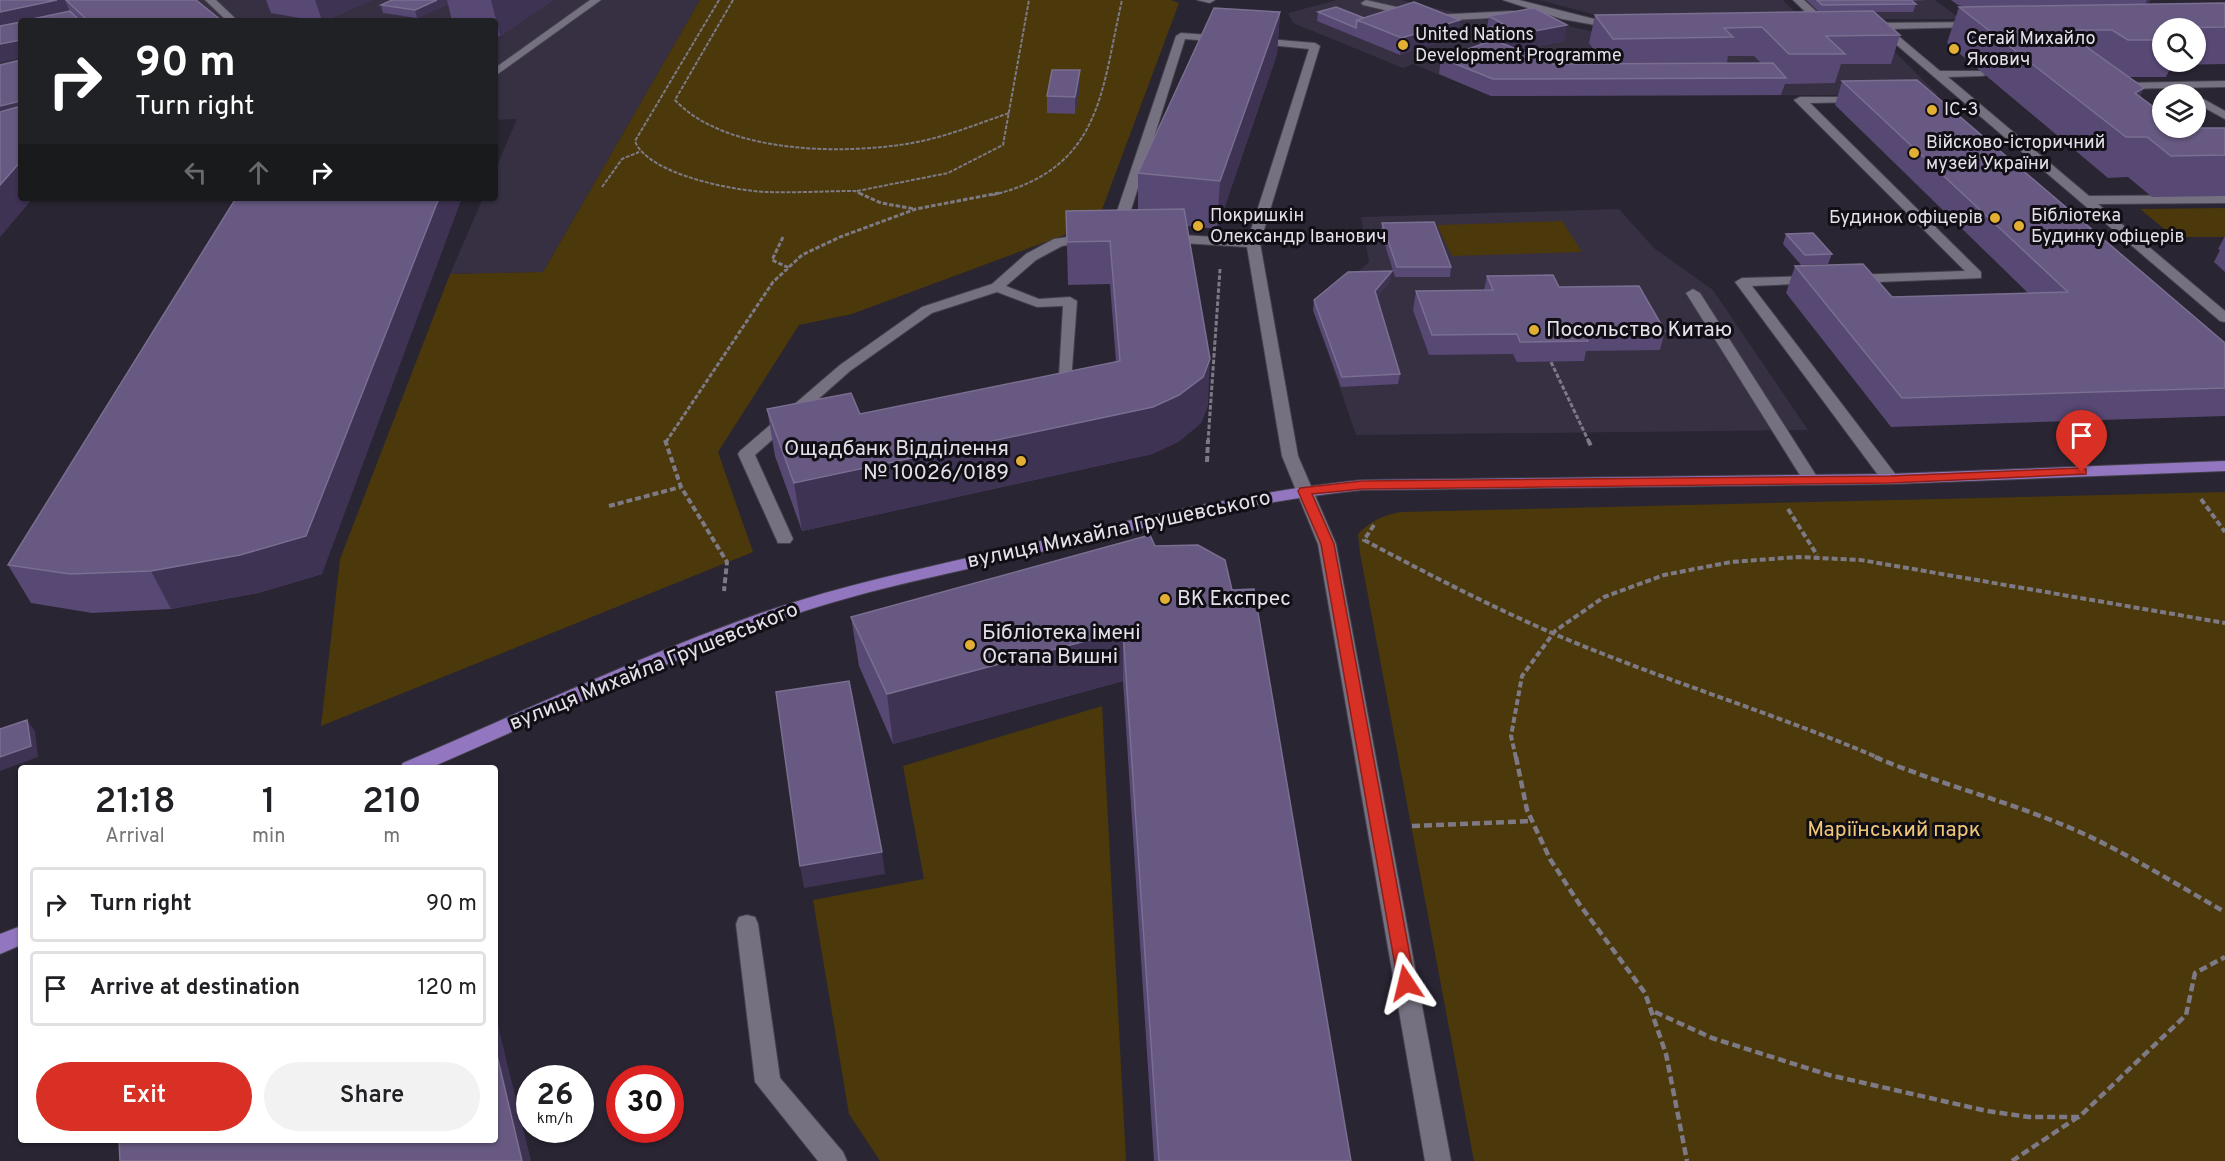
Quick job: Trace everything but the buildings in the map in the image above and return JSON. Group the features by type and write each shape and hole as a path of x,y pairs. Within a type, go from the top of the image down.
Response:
{"main road":[{"name":"вулиця Михайла Грушевського","path":"417,765 672,655 769,617 868,587 1114,529 1304,491 1362,485 1890,479 2225,466"},
{"path":"0,944 18,936"}],"street":[{"path":"210,0 230,18"},
{"path":"498,71 596,0"},
{"path":"1202,0 1210,0"},
{"path":"1508,0 1566,17 1629,26"},
{"path":"1798,0 1831,26 1814,26"},
{"path":"1366,3 1413,15 1449,19 1542,11"},
{"path":"1855,26 1992,24"},
{"path":"1881,26 2225,318"},
{"path":"784,539 746,454 845,368 927,310 997,288 1031,257 1059,242 1122,235 1181,36 1315,46 1253,243 1290,456 1327,544 1438,1161"},
{"path":"1937,74 1982,73"},
{"path":"2105,80 2114,86 2152,86"},
{"path":"2206,85 2225,84"},
{"path":"1942,98 1965,98"},
{"path":"1869,99 1800,100 1976,275 1742,282 1890,479"},
{"path":"2206,104 2225,116"},
{"path":"2087,201 2225,199"},
{"path":"1151,237 1253,243"},
{"path":"997,288 1037,303 1070,301 1066,379 1031,388"},
{"path":"1693,293 1811,480"},
{"path":"776,428 795,432"},
{"path":"747,924 768,1082 834,1161"}],"path":[{"path":"719,0 635,141 639,152 665,168 710,183 765,192 855,191 948,173 1003,145 1029,0"},
{"path":"733,0 675,100 690,115 732,133 784,145 870,147 912,143 967,129 1009,113"},
{"path":"724,591 727,562 681,487 665,440 773,282 802,255 840,237 916,209 962,202 1016,189 1045,175 1075,149 1096,115 1122,0"},
{"path":"602,187 622,159 639,152"},
{"path":"855,191 880,203 916,209"},
{"path":"783,237 772,260 789,268"},
{"path":"1207,462 1222,241"},
{"path":"1551,362 1591,446"},
{"path":"609,507 681,487"},
{"path":"2201,499 2225,532"},
{"path":"1788,509 1818,556"},
{"path":"1374,525 1364,540 1376,548 1552,633 1677,682 1804,726 1916,774 2056,822 2095,840 2225,912"},
{"path":"1687,1161 1674,1080 1654,1012 1645,993 1560,872 1532,821 1518,778 1510,721 1533,656 1552,633 1590,604 1627,585 1665,573 1718,561 1818,556 1861,560 2225,623"},
{"path":"1400,826 1532,821"},
{"path":"2012,1161 2079,1117 2186,1016 2194,973 2225,957"},
{"path":"1654,1012 1712,1038 1829,1075 1987,1111 2029,1117 2079,1117"}],"shaded area":[{"path":"0,0 700,0 543,272 450,274 482,201 498,201 498,163 517,119 498,120 498,18 18,18 18,201 30,201 0,237"},
{"path":"1337,0 1401,0 1508,25 1542,20 1595,32 1887,44 1938,95 1491,96 1413,64 1403,68 1293,23 1288,13"},
{"path":"1539,0 1783,0 1802,19 1611,19"},
{"path":"1807,0 1935,0 1961,19 1827,19"},
{"path":"1619,209 1654,248 1713,290 1808,430 1356,435 1313,310 1369,262 1361,217"}],"green space":[{"path":"700,0 1171,0 1179,3 1097,223 852,314 799,325 718,452 753,552 321,726 340,559 450,274 543,272"},
{"path":"2225,208 2225,237 2174,237 2140,209"},
{"path":"1562,221 1582,252 1452,256 1437,225"},
{"name":"Маріїнський парк","path":"2225,492 2225,1161 1474,1161 1360,553 1358,534 1363,529 1377,520 1400,512"},
{"path":"1102,706 1126,1161 880,1161 849,1114 813,900 924,879 903,766"}],"place":[{"name":"United Nations Development Programme","path":"1403,45"},
{"name":"Сегай Михайло Якович","path":"1954,49"},
{"name":"ІС-3","path":"1932,110"},
{"name":"Війсково-історичний музей України","path":"1914,153"},
{"name":"Будинок офіцерів","path":"1995,218"},
{"name":"Покришкін Олександр Іванович","path":"1198,226"},
{"name":"Бібліотека Будинку офіцерів","path":"2019,226"},
{"name":"Посольство Китаю","path":"1534,330"},
{"name":"Ощадбанк Відділення № 10026/0189","path":"1021,461"},
{"name":"ВК Експрес","path":"1165,599"},
{"name":"Бібліотека імені Остапа Вишні","path":"970,645"}],"route":[{"path":"1406,983 1327,544 1304,491 1362,485 1890,479 2082,472"}]}
